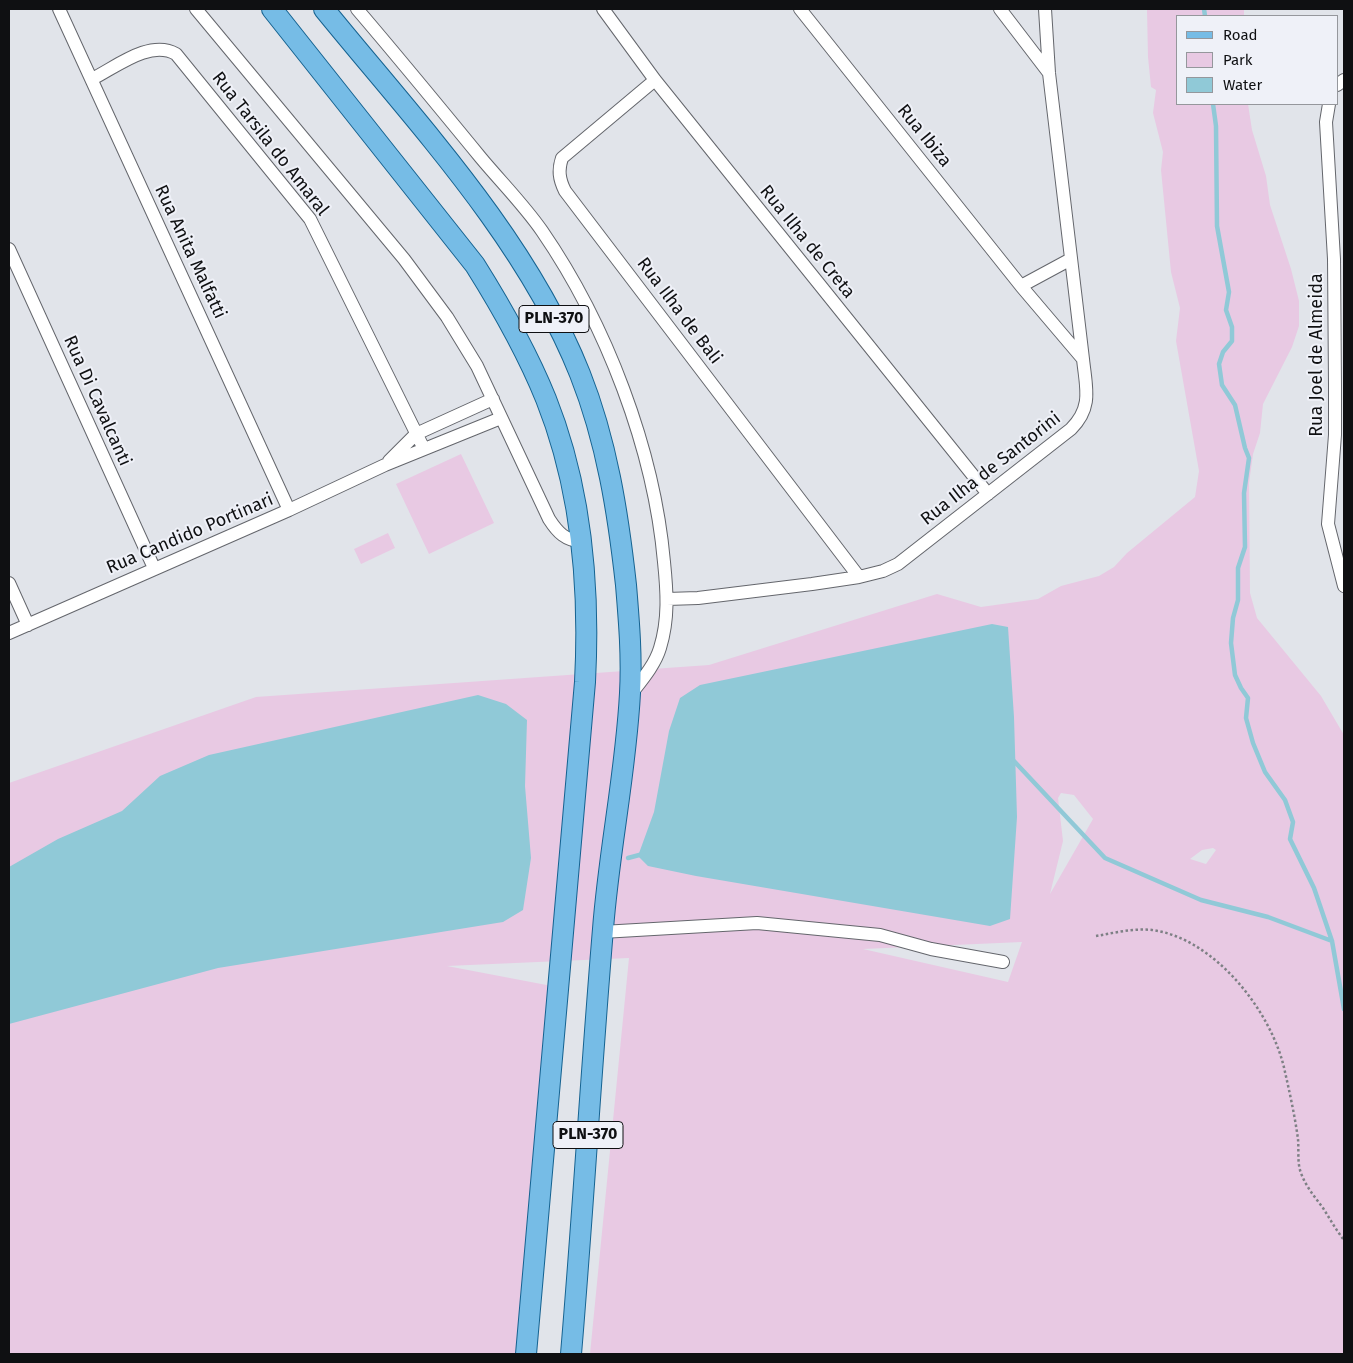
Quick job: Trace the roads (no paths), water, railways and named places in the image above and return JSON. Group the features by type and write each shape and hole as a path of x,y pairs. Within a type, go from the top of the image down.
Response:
{"main road":[{"name":"PLN-370","path":"272,9 475,265 503,311 547,400 562,447 582,542 587,595 585,682 526,1354"},
{"name":"PLN-370","path":"324,9 497,224 529,273 580,373 597,424 612,481 621,534 631,635 630,695 602,932 571,1354"}],"street":[{"name":"Rua Anita Malfatti","path":"59,9 289,510"},
{"path":"196,9 404,259 447,317 477,366 557,532 568,540 582,542"},
{"path":"357,9 541,230 592,318 622,389 654,491 662,539 668,598 660,649 644,677 630,695"},
{"name":"Rua Ilha de Creta","path":"603,9 655,80 988,494"},
{"name":"Rua Ibiza","path":"800,9 1021,286 1083,359"},
{"path":"1000,9 1049,73"},
{"name":"Rua Ilha de Santorini","path":"668,598 698,598 859,577 898,564 1078,422 1084,413 1087,400 1049,73 1045,9"},
{"name":"Rua Tarsila do Amaral","path":"92,79 148,51 164,49 176,54 310,219 424,449"},
{"name":"Rua Ilha de Bali","path":"655,80 562,158 559,173 561,182 577,206 859,577"},
{"name":"Rua Joel de Almeida","path":"1329,105 1326,122 1339,257 1339,434 1328,524 1344,586"},
{"name":"Rua Di Cavalcanti","path":"9,249 154,568"},
{"path":"1021,286 1071,259"},
{"name":"Rua Candido Portinari","path":"385,465 416,434 493,399"},
{"name":"Rua Candido Portinari","path":"9,634 154,568 289,510 385,465 501,418"},
{"path":"9,584 28,625"},
{"path":"602,932 757,922 880,935 931,949 1003,962"}],"water":[{"path":"992,624 1008,627 1014,717 1017,817 1010,919 990,926 696,876 648,866 638,856 654,812 669,731 680,698 700,685"},
{"path":"478,695 506,704 527,720 525,786 531,858 523,910 503,922 218,968 9,1024 9,867 58,839 122,811 160,776 209,755"}],"waterway":[{"path":"1204,9 1205,15"},
{"path":"1213,105 1216,126 1217,226 1229,292 1226,310 1232,327 1232,341 1223,352 1219,364 1222,385 1235,405 1249,458 1244,493 1245,547 1238,568 1238,600 1233,618 1231,643 1235,675 1248,698 1246,718 1253,743 1265,772 1285,800 1293,822 1290,839 1314,888 1332,941 1344,1009"},
{"path":"1013,760 1105,858 1201,900 1268,917 1332,941"},
{"path":"628,858 643,854"}]}
